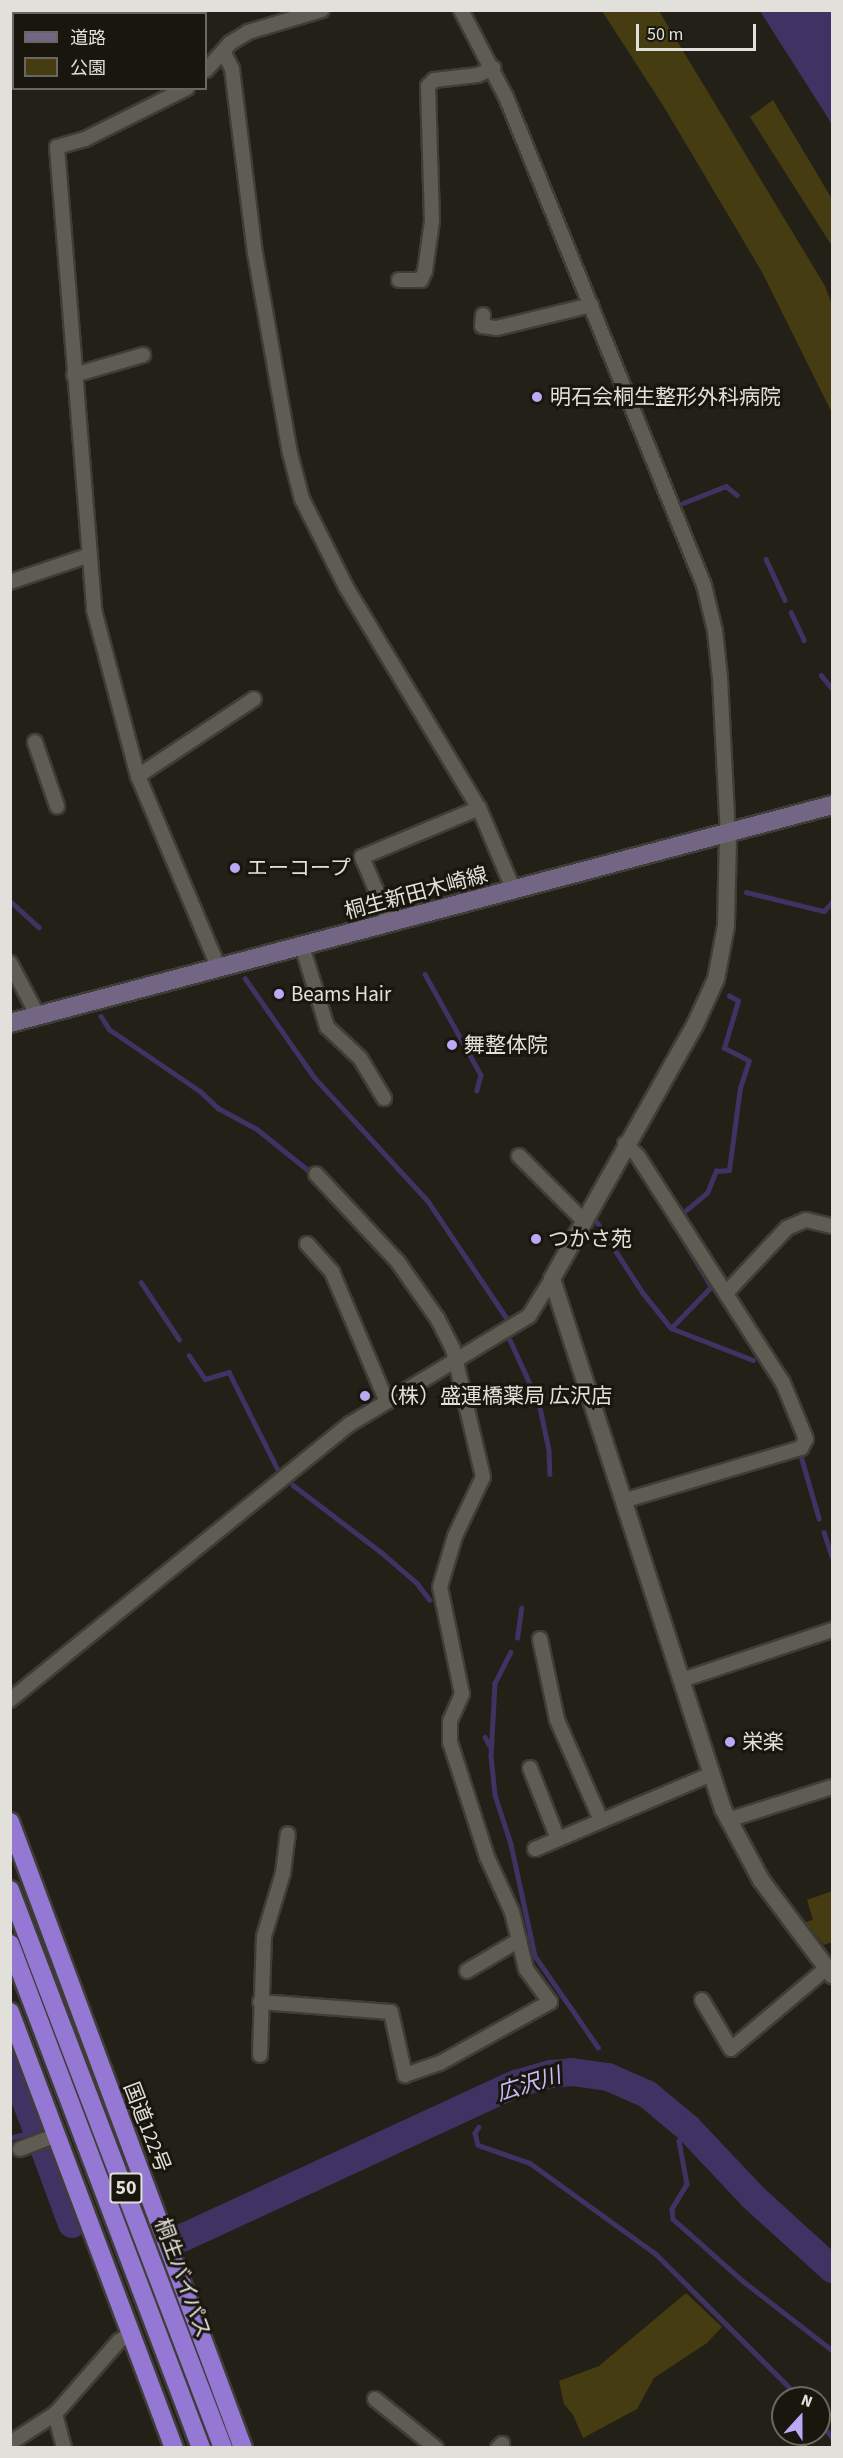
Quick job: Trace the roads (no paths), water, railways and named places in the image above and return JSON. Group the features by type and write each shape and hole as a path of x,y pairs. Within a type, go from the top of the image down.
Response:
{"highway":[{"name":"国道122号","path":"10,1822 243,2448"},
{"name":"桐生バイパス","path":"10,1890 223,2448"},
{"name":"桐生バイパス","path":"10,1944 201,2448"},
{"name":"50","path":"10,2012 174,2448"}],"main road":[{"name":"桐生新田木崎線","path":"10,1023 729,836 832,805"}],"street":[{"path":"207,69 223,51 248,32 322,10"},
{"path":"10,1700 350,1424 529,1316 552,1279 582,1219 695,1025 716,979 726,926 729,836 720,678 715,631 704,585 493,68 462,10"},
{"path":"223,51 232,69 255,253 290,453 302,499 346,587 479,808 514,891"},
{"path":"399,280 421,280 432,221 428,86 434,80 478,75 493,68"},
{"path":"183,90 85,139 57,147 87,556 94,610 138,776 219,969"},
{"path":"483,315 482,326 497,328 591,305"},
{"path":"74,375 143,355"},
{"path":"10,582 87,556"},
{"path":"138,776 254,699"},
{"path":"35,742 57,806"},
{"path":"390,923 362,857 479,808"},
{"path":"302,946 327,1027 360,1058 384,1098"},
{"path":"10,963 38,1016"},
{"path":"623,1501 801,1448 806,1443 783,1383 638,1155 625,1144"},
{"path":"519,1156 582,1219"},
{"path":"260,2002 391,2012 405,2075 440,2063 550,2002 526,1969 519,1940 454,1761 448,1731 462,1694 440,1587 455,1536 483,1478 456,1360 437,1318 398,1262 316,1174"},
{"path":"726,1293 787,1227 806,1220 832,1226"},
{"path":"307,1245 332,1272 387,1401"},
{"path":"552,1279 682,1680 709,1775 728,1820 761,1880 830,1971 731,2049 702,2000"},
{"path":"682,1680 832,1630"},
{"path":"540,1639 557,1720 601,1820"},
{"path":"530,1768 558,1839"},
{"path":"535,1849 709,1775"},
{"path":"728,1820 832,1787"},
{"path":"260,2055 264,1936 283,1873 288,1834"},
{"path":"467,1971 519,1940"},
{"path":"20,2149 56,2134"},
{"path":"10,2443 55,2414 118,2341 131,2334"},
{"path":"375,2399 436,2448"},
{"path":"55,2414 64,2448"}],"waterway":[{"path":"683,503 726,486 737,495"},
{"path":"766,559 785,600"},
{"path":"791,612 804,640"},
{"path":"821,675 832,688"},
{"path":"746,892 824,911 832,902"},
{"path":"10,901 39,927"},
{"path":"425,974 481,1075 477,1090"},
{"path":"245,978 314,1077 428,1201 506,1317"},
{"path":"684,1212 707,1193 716,1171 729,1170 740,1088 749,1061 724,1048 738,1001 729,996"},
{"path":"101,1016 109,1029 200,1091 218,1108 257,1129 308,1170"},
{"path":"597,1222 643,1293 671,1328 753,1360"},
{"path":"671,1328 711,1287 673,1224"},
{"path":"141,1282 179,1339"},
{"path":"510,1340 539,1403 549,1450 550,1474"},
{"path":"189,1355 205,1379 229,1372 277,1468"},
{"path":"801,1456 819,1518"},
{"path":"293,1485 381,1552 417,1583 430,1600"},
{"path":"824,1532 832,1556"},
{"path":"517,1638 521,1608"},
{"path":"511,1652 495,1683 491,1756 495,1795 511,1844 535,1956 598,2047"},
{"path":"485,1737 491,1748"},
{"name":"広沢川","path":"10,2060 39,2135"},
{"name":"広沢川","path":"182,2238 516,2084 551,2074 572,2072 608,2077 647,2094 688,2128 753,2197 832,2269"},
{"path":"479,2127 475,2133 478,2145 530,2163 656,2254 788,2386"},
{"path":"688,2128 679,2141 687,2184 672,2209 673,2219 743,2281 832,2350"},
{"path":"10,2138 37,2131"},
{"name":"広沢川","path":"44,2148 72,2224"}],"place":[{"name":"明石会桐生整形外科病院","path":"537,397"},
{"name":"エーコープ","path":"235,868"},
{"name":"Beams Hair","path":"279,994"},
{"name":"舞整体院","path":"452,1045"},
{"name":"つかさ苑","path":"536,1239"},
{"name":"（株）盛運橋薬局 広沢店","path":"365,1396"},
{"name":"栄楽","path":"730,1742"}]}
